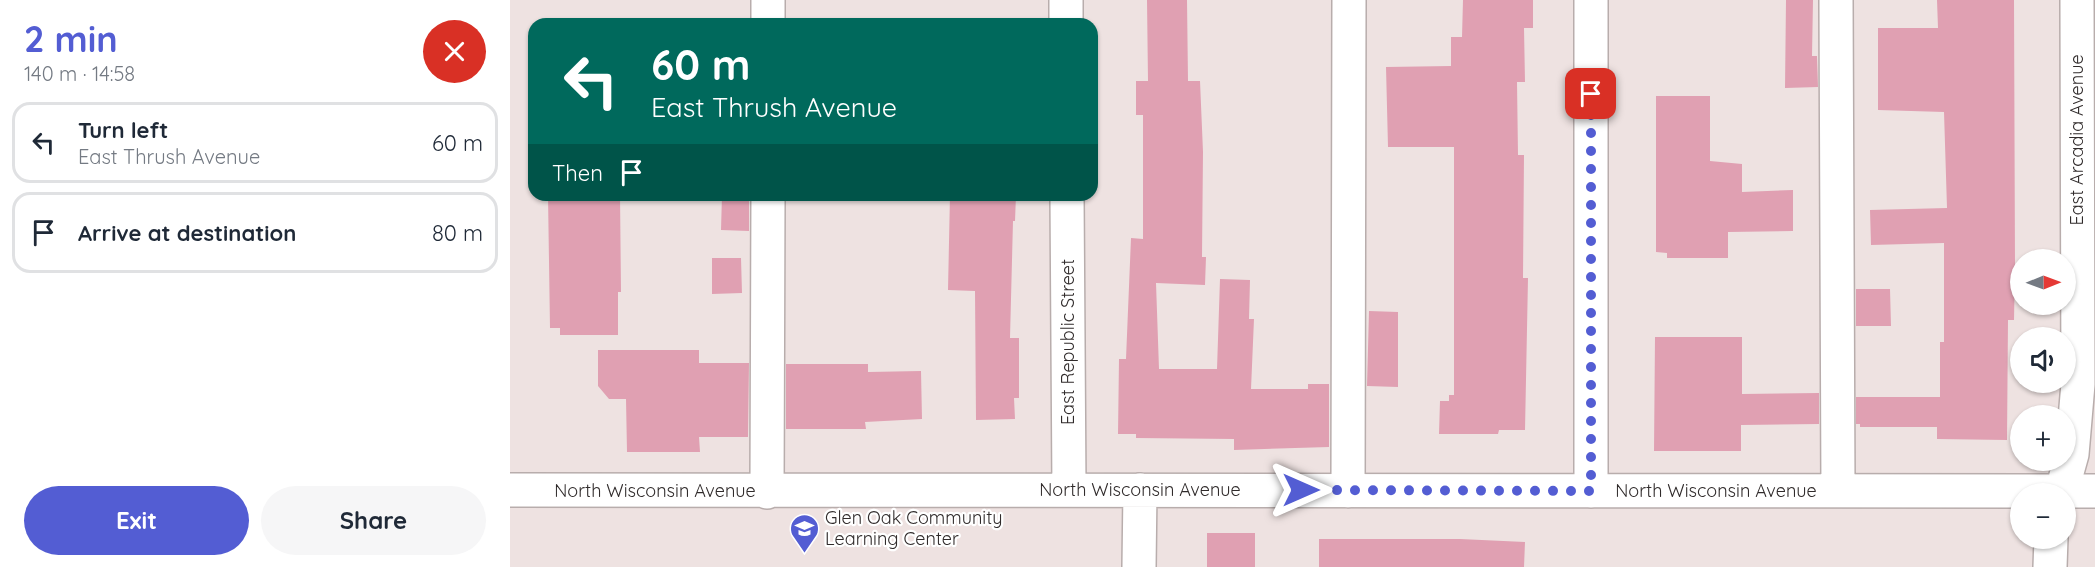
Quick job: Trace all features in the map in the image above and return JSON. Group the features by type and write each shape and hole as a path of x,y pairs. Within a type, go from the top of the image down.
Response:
{"street":[{"path":"768,0 768,18"},
{"path":"1066,0 1066,18"},
{"path":"1348,491 1349,0"},
{"path":"1591,0 1591,491"},
{"path":"1836,0 1838,490"},
{"name":"East Arcadia Avenue","path":"2064,483 2072,454 2078,384 2077,0"},
{"path":"767,492 768,201"},
{"name":"East Republic Street","path":"1067,201 1070,489"},
{"name":"North Wisconsin Avenue","path":"510,490 2010,492"},
{"path":"1139,567 1140,490"},
{"name":"North Wisconsin Avenue","path":"2076,492 2095,491"},
{"path":"2050,567 2051,549"}],"building":[{"path":"1147,0 1187,0 1188,81 1200,81 1203,152 1202,257 1206,257 1205,285 1156,283 1159,369 1217,369 1220,279 1250,280 1249,319 1254,319 1251,389 1308,389 1308,384 1329,384 1329,447 1234,450 1234,439 1136,438 1136,434 1118,434 1119,359 1126,359 1131,238 1143,239 1143,115 1136,115 1136,81 1148,81"},
{"path":"1463,0 1533,0 1533,28 1524,28 1525,82 1517,82 1518,155 1524,155 1523,278 1528,278 1525,430 1499,430 1498,434 1439,434 1440,401 1449,401 1449,395 1454,395 1454,147 1388,147 1386,67 1451,66 1451,37 1462,37"},
{"path":"1786,0 1813,0 1812,56 1817,56 1818,87 1785,88"},
{"path":"1937,0 2014,0 2015,249 2010,249 2010,315 2014,315 2014,320 2008,320 2007,440 1937,439 1937,427 1860,427 1860,424 1856,424 1856,397 1940,397 1940,342 1944,342 1944,243 1871,245 1870,210 1947,208 1944,112 1878,110 1878,28 1938,28"},
{"path":"1656,96 1710,96 1710,161 1742,164 1742,192 1793,190 1793,231 1728,232 1728,258 1667,258 1667,253 1656,252"},
{"path":"548,201 620,201 621,292 618,292 618,335 560,335 560,328 550,328"},
{"path":"722,201 749,201 749,231 721,230"},
{"path":"950,201 1016,201 1015,221 1013,221 1010,338 1019,338 1019,398 1014,398 1015,419 976,420 975,291 948,290"},
{"path":"712,258 741,258 742,293 712,294"},
{"path":"1856,289 1890,289 1891,326 1856,326"},
{"path":"1369,311 1398,312 1398,387 1367,386"},
{"path":"1655,337 1742,337 1742,394 1819,393 1819,424 1741,425 1741,451 1654,451"},
{"path":"598,350 699,350 699,363 749,363 748,437 699,437 700,452 627,452 626,399 609,399 598,386"},
{"path":"786,364 868,364 868,372 921,371 922,419 865,422 866,429 786,429"},
{"path":"1207,533 1255,533 1255,567 1207,567"},
{"path":"1319,539 1460,539 1525,542 1524,567 1319,567"}],"place":[{"name":"Glen Oak Community Learning Center","path":"804,554"}],"route":[{"path":"1301,490 1591,491 1591,94"}]}
